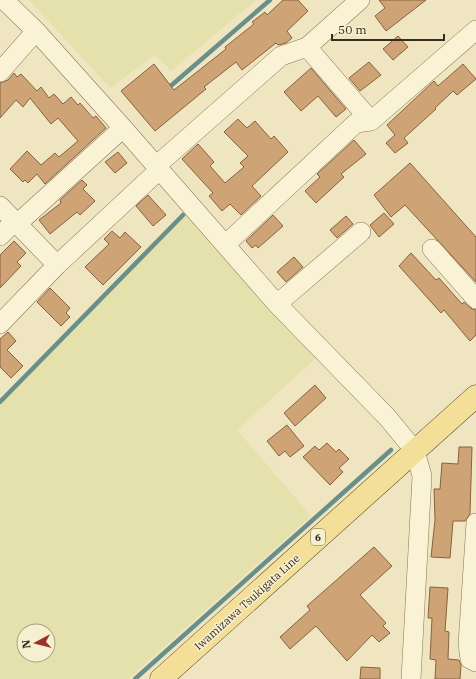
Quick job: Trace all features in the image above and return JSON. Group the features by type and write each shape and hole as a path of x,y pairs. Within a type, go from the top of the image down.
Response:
{"main road":[{"name":"Iwamizawa Tsukigata Line","path":"161,679 476,398"}],"street":[{"path":"4,0 36,31 124,128 277,304 387,418 415,451 422,476 411,679"},
{"path":"0,324 57,265 158,168 281,56 307,47 360,0"},
{"path":"226,244 356,123 371,121 476,30"},
{"path":"0,72 36,31"},
{"path":"307,47 371,121"},
{"path":"0,236 124,128"},
{"path":"0,206 57,265"},
{"path":"277,304 361,232"},
{"path":"432,249 476,299"},
{"path":"476,524 468,644 470,658 476,662"}],"shaded area":[{"path":"29,0 256,0 171,71 155,55 110,88"},
{"path":"185,211 317,357 237,430 311,516 128,679 0,679 0,399"}],"building":[{"path":"283,0 298,0 308,11 287,31 292,38 286,43 278,45 276,43 242,70 236,62 204,87 206,89 155,131 121,91 154,64 174,90 226,49 225,47 254,24 252,22 265,12 267,15"},
{"path":"379,0 426,0 386,31 375,16 385,8"},
{"path":"398,36 408,47 393,60 383,49"},
{"path":"369,62 381,75 360,91 349,78"},
{"path":"463,64 476,79 457,95 453,91 435,108 436,109 404,138 408,143 395,153 386,143 395,135 387,125 434,81 438,86"},
{"path":"311,68 346,109 336,117 318,96 301,111 284,92"},
{"path":"14,73 17,77 21,74 37,91 41,87 49,98 54,94 63,104 71,97 78,105 80,103 93,118 96,116 106,128 45,184 37,174 28,183 25,180 23,182 10,169 27,151 41,165 55,153 59,157 78,141 58,118 51,124 30,98 23,107 16,100 0,118 0,83 8,80"},
{"path":"238,119 247,128 255,121 271,139 274,136 288,152 252,186 261,196 241,215 230,204 222,211 209,196 213,193 182,159 198,144 214,162 210,166 225,183 244,167 240,163 248,156 224,132"},
{"path":"354,140 366,154 341,174 344,177 316,203 305,191 320,177 317,174"},
{"path":"118,152 127,163 115,173 105,162"},
{"path":"410,163 476,237 476,282 405,205 391,217 374,195"},
{"path":"82,180 87,185 83,189 95,201 80,215 77,212 50,234 39,220 61,203 60,200"},
{"path":"148,195 166,215 153,226 136,206"},
{"path":"384,213 394,224 379,237 370,225"},
{"path":"273,215 283,226 258,248 256,245 252,248 246,241"},
{"path":"346,216 353,224 337,238 330,230"},
{"path":"112,231 120,238 125,232 141,247 103,285 85,267 109,244 104,239"},
{"path":"14,241 26,253 17,262 21,266 0,288 0,255"},
{"path":"411,253 436,280 439,278 462,304 464,302 472,309 476,310 476,335 470,341 444,310 441,313 399,266"},
{"path":"294,257 303,267 286,282 277,272"},
{"path":"50,288 70,308 66,313 70,317 61,326 37,302"},
{"path":"8,332 16,341 7,350 23,366 11,378 0,367 0,339"},
{"path":"315,385 326,398 295,426 284,413"},
{"path":"287,425 304,446 290,457 285,451 279,456 267,441"},
{"path":"327,443 336,452 339,449 349,459 339,468 343,472 330,485 303,457 315,446 319,450"},
{"path":"459,447 472,447 470,514 465,521 453,521 450,558 431,557 435,520 434,489 440,489 442,463 458,464"},
{"path":"374,547 392,566 360,595 386,623 383,626 390,633 379,642 372,635 347,661 316,626 290,649 280,637 310,610 307,606"},
{"path":"430,587 448,588 445,631 449,632 448,659 459,660 461,665 460,679 435,679 436,660 430,659 432,618 428,618"},
{"path":"361,667 380,668 380,679 360,679"}],"waterway":[{"path":"166,90 270,0"},
{"path":"0,402 183,215"},
{"path":"135,679 391,450"}]}
